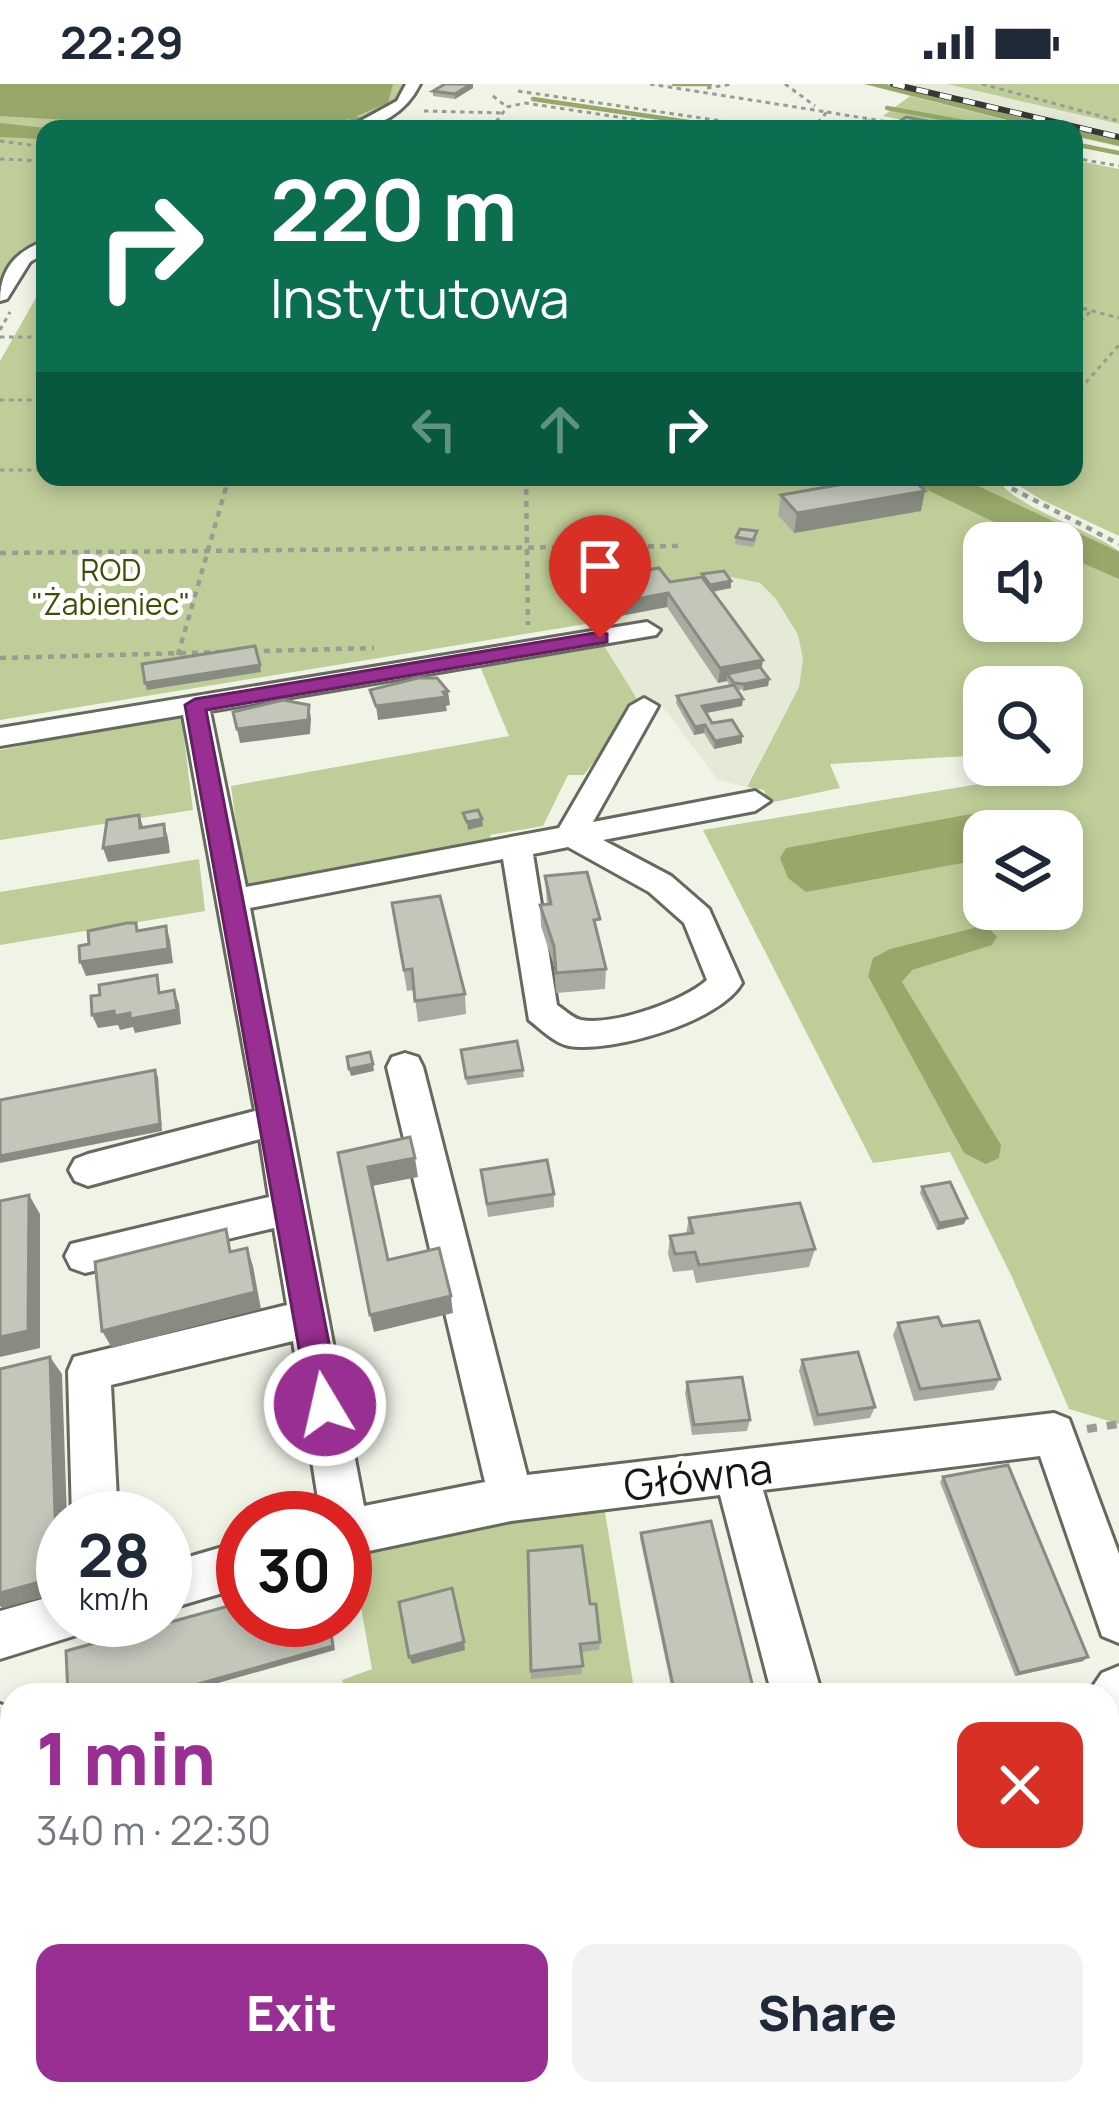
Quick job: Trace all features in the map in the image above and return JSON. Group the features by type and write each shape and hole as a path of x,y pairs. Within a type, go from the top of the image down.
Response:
{"street":[{"path":"372,120 403,104 412,84"},
{"path":"0,248 36,250"},
{"path":"0,295 36,251"},
{"path":"0,737 646,630"},
{"path":"195,705 275,1120 339,1491"},
{"path":"570,835 644,706"},
{"path":"230,901 755,801"},
{"path":"516,846 542,1011 570,1033 606,1033 701,1006 725,983 698,917 660,884 570,835"},
{"path":"405,1066 511,1499"},
{"path":"88,1170 275,1120"},
{"path":"86,1256 288,1210"},
{"path":"94,1491 89,1371 310,1318"},
{"name":"Główna","path":"372,1522 511,1499 1054,1434 1119,1619"},
{"path":"736,1472 794,1683"},
{"path":"0,1635 36,1625"}],"path":[{"path":"650,84 818,108"},
{"path":"699,91 733,84"},
{"path":"785,84 827,112 874,120"},
{"path":"982,84 1119,121"},
{"path":"518,92 713,120"},
{"path":"493,96 508,107"},
{"path":"498,120 508,107 525,103 637,120"},
{"path":"424,111 504,113"},
{"path":"820,120 827,112"},
{"path":"0,141 36,146"},
{"path":"0,158 36,160"},
{"path":"1083,160 1119,166"},
{"path":"1083,308 1119,318"},
{"path":"1083,319 1092,310"},
{"path":"0,337 36,337"},
{"path":"1083,386 1119,345"},
{"path":"0,400 36,400"},
{"path":"0,470 36,470"},
{"path":"178,655 227,486"},
{"path":"521,631 529,625 526,486"},
{"path":"1011,486 1119,544"},
{"path":"0,553 679,547"},
{"path":"0,658 178,655 236,648 379,648"}],"shaded area":[{"path":"0,84 393,84 388,103 347,120 0,116"},
{"path":"863,84 947,84 1119,124 1119,147 1083,139 1083,120 1005,120"},
{"path":"721,575 760,583 776,599 798,635 803,659 799,687 746,787 718,780 662,706 639,702 576,600 596,592"},
{"path":"963,816 963,863 806,892 788,878 780,858 786,848"},
{"path":"966,930 991,930 997,937 992,945 912,970 902,982 1001,1145 999,1158 986,1164 964,1153 868,976 873,958 890,949"}],"green space":[{"path":"0,84 407,84 405,99 359,120 36,120 36,243 21,249 0,281"},
{"path":"947,84 1119,84 1119,124"},
{"path":"910,96 1005,120 903,120 883,116"},
{"path":"1083,162 1119,169 1119,536 1019,486 1083,486"},
{"name":"ROD \"Żabieniec\"","path":"36,298 36,486 1003,486 1063,522 963,522 963,642 1083,642 1083,532 1119,551 1119,1424 1069,1409 1012,1277 950,1152 873,1163 703,830 967,786 1083,786 1083,666 963,666 963,756 830,764 840,788 769,803 764,790 747,787 799,687 803,659 798,635 776,599 760,583 721,575 596,592 577,600 592,623 0,720 0,361"},
{"path":"603,644 639,702 584,775 568,775 543,826 490,835 493,844 245,889 231,786 509,736 479,664"},
{"path":"181,714 193,810 0,840 0,750"},
{"path":"199,859 205,911 0,945 0,892"},
{"path":"604,1506 633,1683 343,1683 372,1669 368,1647 372,1647 372,1543"}],"building":[{"path":"445,84 471,84 455,94 433,91"},
{"path":"832,486 920,486 925,491 797,513 781,495"},
{"path":"740,529 757,531 753,540 736,537"},
{"path":"659,568 670,582 702,577 763,660 720,668 668,593 620,602 604,578"},
{"path":"724,571 731,581 710,585 702,574"},
{"path":"255,646 260,665 145,683 142,664"},
{"path":"760,667 769,679 734,683 727,674"},
{"path":"437,678 448,691 443,692 446,697 376,706 370,690"},
{"path":"734,685 743,699 702,706 712,723 732,720 742,736 715,741 705,725 695,727 677,696"},
{"path":"283,700 309,705 308,720 237,729 233,712"},
{"path":"478,810 482,819 467,822 463,813"},
{"path":"139,815 140,828 164,824 165,838 103,848 107,820"},
{"path":"587,872 600,919 594,920 606,969 556,973 554,946 540,905 551,904 545,876"},
{"path":"440,896 465,994 415,1001 412,969 404,970 392,903"},
{"path":"136,923 137,931 166,926 168,949 80,962 79,946 89,944 88,931"},
{"path":"157,975 159,993 174,990 177,1010 130,1019 130,1013 115,1016 114,1011 92,1015 91,996 100,995 99,985"},
{"path":"517,1041 523,1070 466,1078 461,1050"},
{"path":"370,1052 373,1064 349,1069 347,1057"},
{"path":"155,1070 160,1124 0,1156 0,1100"},
{"path":"410,1137 415,1158 368,1167 388,1260 439,1248 451,1296 370,1315 338,1153"},
{"path":"547,1160 554,1194 487,1204 481,1170"},
{"path":"950,1182 967,1218 939,1223 922,1187"},
{"path":"29,1195 28,1331 0,1337 0,1201"},
{"path":"800,1203 815,1249 699,1265 695,1252 675,1254 670,1236 693,1233 689,1218"},
{"path":"226,1229 230,1252 247,1248 255,1292 102,1331 95,1262"},
{"path":"938,1317 942,1326 979,1321 1000,1379 920,1389 898,1323"},
{"path":"858,1352 875,1407 818,1415 802,1360"},
{"path":"50,1357 54,1491 36,1491 36,1583 0,1593 0,1369"},
{"path":"742,1377 750,1420 694,1425 687,1382"},
{"path":"1008,1465 1088,1657 1019,1673 943,1477"},
{"path":"711,1521 752,1683 672,1683 641,1533"},
{"path":"582,1546 600,1642 580,1644 583,1666 531,1671 528,1551"},
{"path":"452,1588 464,1642 409,1657 399,1602"},
{"path":"216,1609 216,1647 329,1647 202,1683 67,1683 66,1651 192,1647 192,1616"}],"waterway":[{"path":"674,84 710,84"},
{"path":"870,84 1022,120"},
{"path":"533,99 675,120"},
{"path":"887,108 953,120"},
{"path":"0,130 36,132"},
{"path":"1083,134 1119,142"},
{"path":"1083,146 1119,153"},
{"path":"949,486 1119,567"}],"railway":[{"path":"893,84 1047,120"},
{"path":"1083,129 1119,137"}],"route":[{"path":"325,1405 195,705 600,638"}]}
